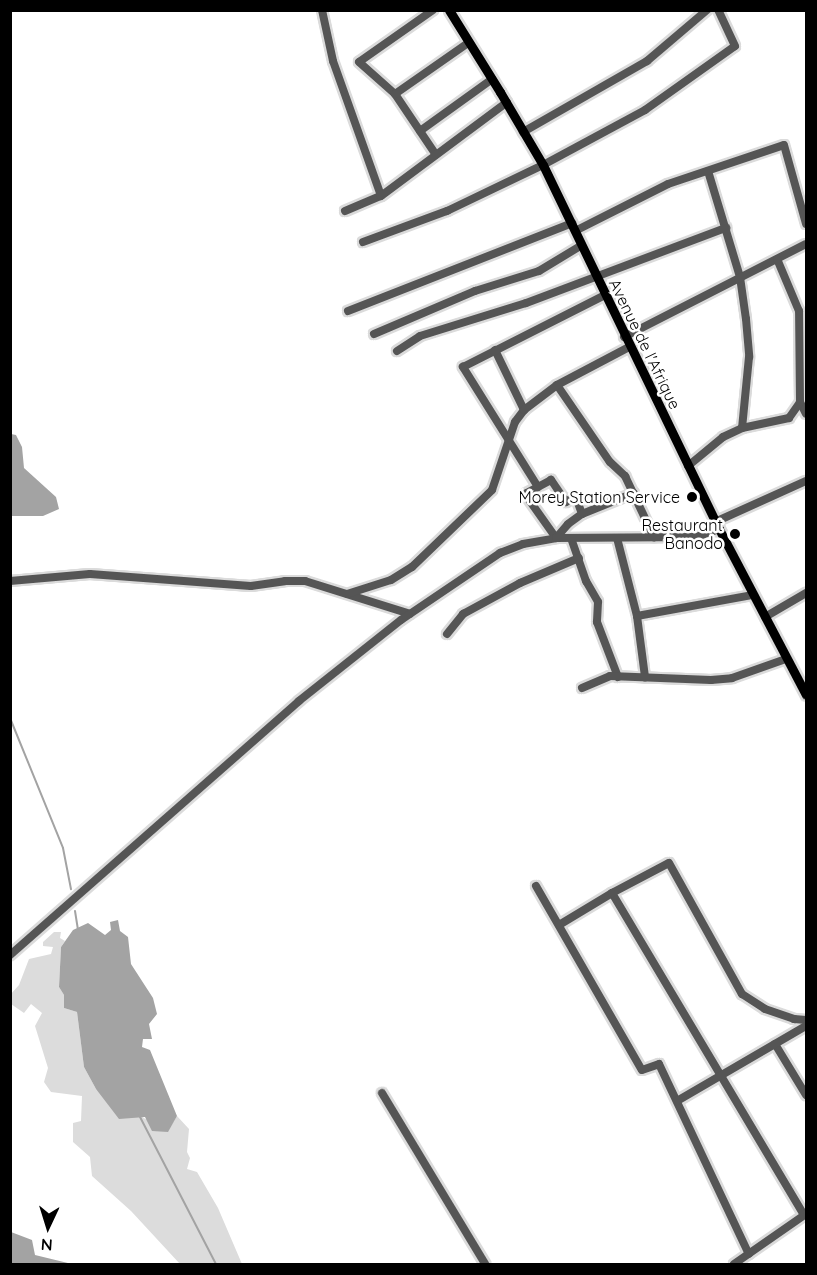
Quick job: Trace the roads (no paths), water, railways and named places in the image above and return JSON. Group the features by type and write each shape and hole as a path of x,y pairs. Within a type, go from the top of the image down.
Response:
{"main road":[{"name":"Avenue de l'Afrique","path":"448,10 507,102 543,165 629,348 717,525 786,659 803,683 807,695"}],"street":[{"path":"322,10 333,61 381,196"},
{"path":"433,10 359,62 395,94 436,155"},
{"path":"524,132 647,61 707,10"},
{"path":"363,242 447,211 543,165 645,110 735,46 718,10"},
{"path":"395,94 468,43"},
{"path":"420,131 492,79"},
{"path":"345,211 381,196 507,102"},
{"path":"348,311 573,227 668,184 784,146 807,224"},
{"path":"708,171 740,277 749,357 742,428"},
{"path":"397,351 420,336 526,303 726,228"},
{"path":"624,337 807,244"},
{"path":"374,334 465,295 539,271 582,245"},
{"path":"777,259 799,311 800,402 807,414"},
{"path":"538,487 463,367 605,295"},
{"path":"346,594 391,580 412,567 492,490 515,422 524,410 557,386 629,348"},
{"path":"495,350 524,410"},
{"path":"557,386 610,462 625,476 654,537"},
{"path":"688,466 723,437 742,428 789,418 800,402"},
{"path":"556,538 527,497 527,493 551,480 566,502 573,498 577,500 582,514"},
{"path":"10,955 299,701 410,614 500,553 523,544 556,538 696,537 807,481"},
{"path":"556,538 568,524 582,514 634,493"},
{"path":"571,538 586,581 598,602 597,622 618,677"},
{"path":"617,538 637,616 645,677"},
{"path":"447,634 463,614 520,583 579,558"},
{"path":"10,581 109,574 251,586 285,581 305,581 410,614"},
{"path":"765,617 807,594"},
{"path":"637,616 753,595"},
{"path":"582,688 610,676 711,680 732,678 786,659"},
{"path":"559,926 612,892 669,863 742,994 765,1009 794,1019 807,1020"},
{"path":"536,886 642,1070 659,1064 749,1254"},
{"path":"612,892 720,1076 805,1214 734,1264"},
{"path":"677,1101 807,1026"},
{"path":"775,1044 807,1095"},
{"path":"382,1094 484,1264"}],"waterway":[{"path":"10,718 63,848 71,889"},
{"path":"75,911 78,929"},
{"path":"139,1115 216,1264"}],"place":[{"name":"Morey Station Service","path":"692,497"},
{"name":"Restaurant Banodo","path":"735,534"}]}
